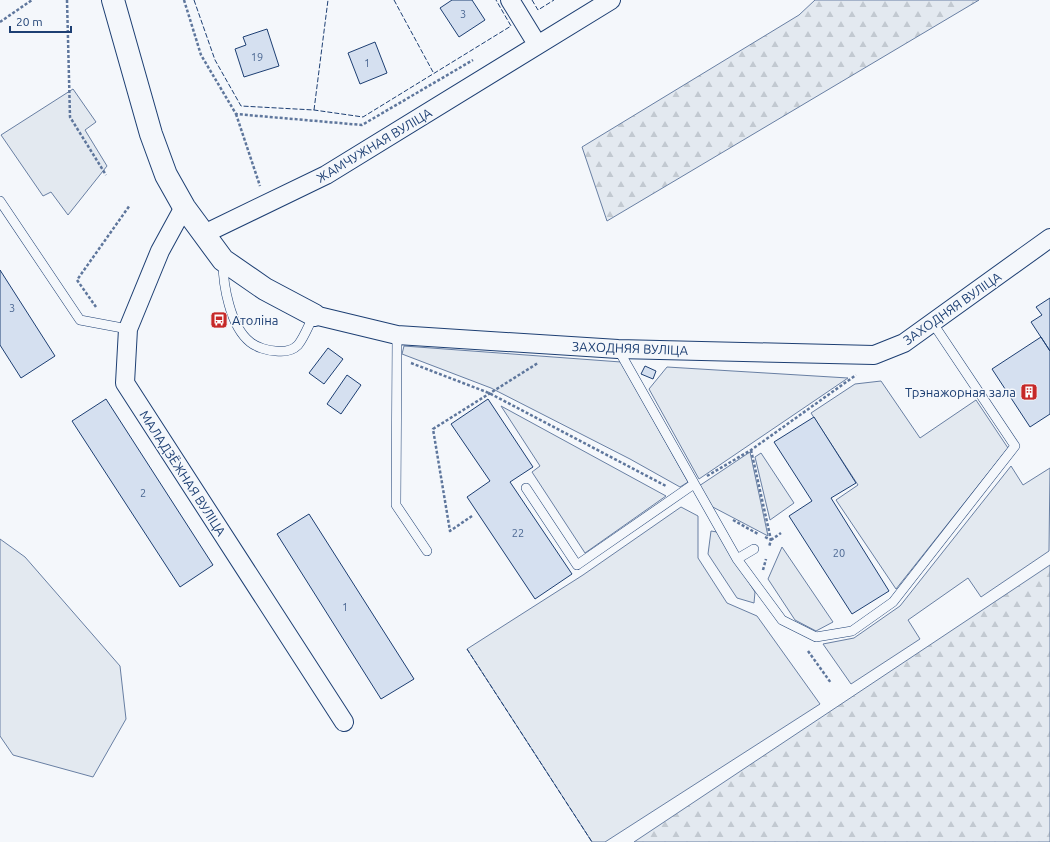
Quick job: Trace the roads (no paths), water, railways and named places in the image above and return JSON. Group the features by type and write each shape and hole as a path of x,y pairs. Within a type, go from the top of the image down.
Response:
{"street":[{"name":"ЗАХОДНЯЯ ВУЛІЦА","path":"112,0 151,134 166,175 184,207 223,260 265,289 314,315 397,335 618,349 874,355 904,343 1050,238"},
{"path":"510,0 537,44"},
{"name":"ЖАМЧУЖНАЯ ВУЛІЦА","path":"204,234 326,175 537,44 611,0"},
{"name":"МАЛАДЗЁЖНАЯ ВУЛІЦА","path":"184,207 160,251 128,329 125,383 344,722"}],"lane":[{"path":"0,201 80,320 128,329"},
{"path":"223,260 223,275 228,301 236,320 250,342 272,351 283,352 291,350 298,345 314,315"},
{"path":"618,349 737,559 782,620 816,637 852,631 893,602 1015,446 932,322"},
{"path":"397,335 396,505 427,551"},
{"path":"526,488 577,565 694,484"},
{"path":"737,559 754,549"}],"place":[{"name":"Атоліна","path":"219,320"},
{"name":"Трэнажорная зала","path":"1029,392"}]}
